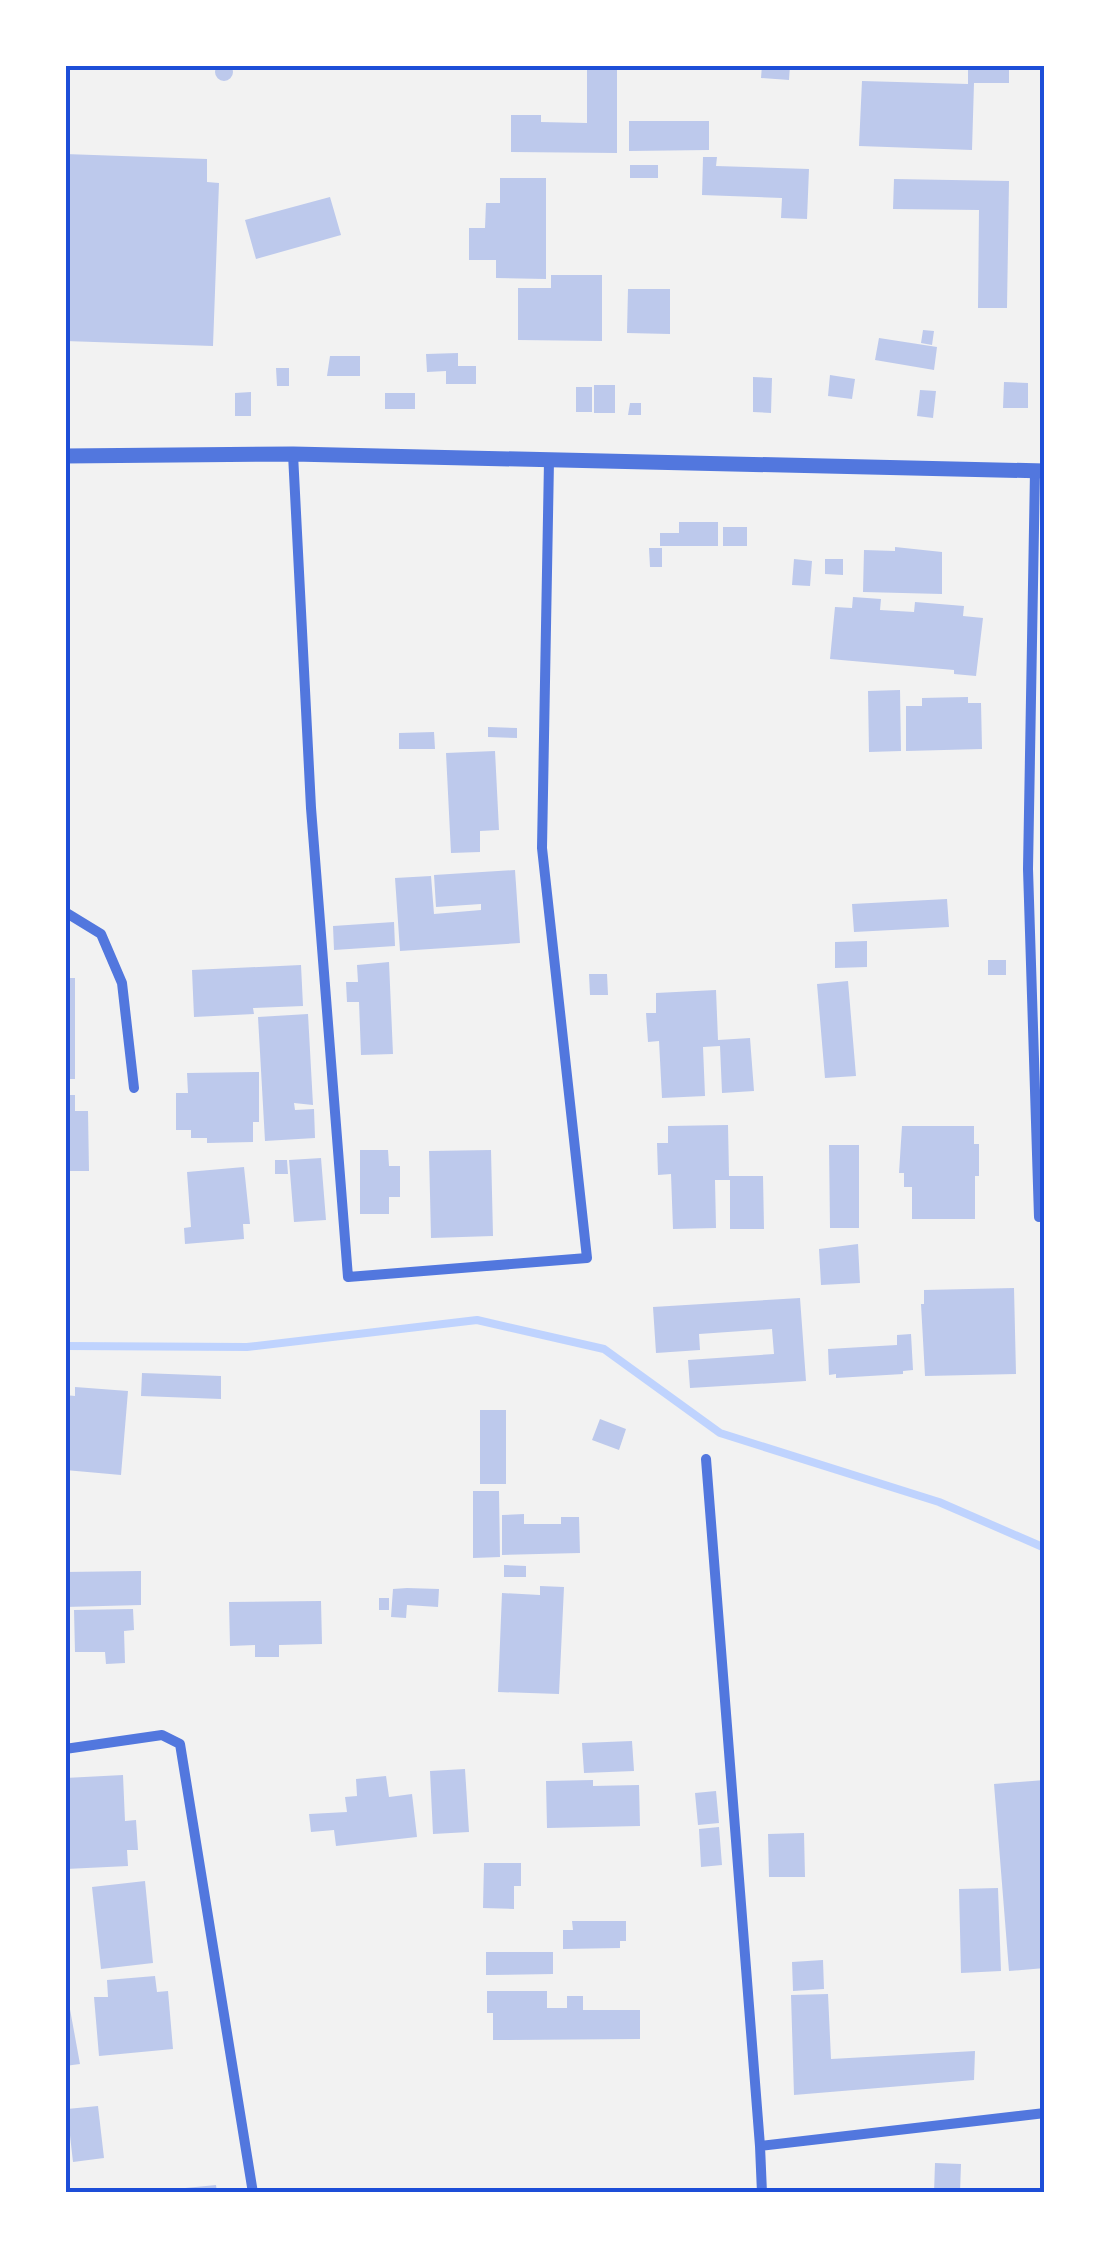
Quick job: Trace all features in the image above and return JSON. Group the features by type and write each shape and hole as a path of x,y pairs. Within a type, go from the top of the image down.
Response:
{"street":[{"path":"65,456 293,454 1040,471 1028,869 1039,1217"},
{"path":"293,454 311,808 348,1277 587,1258 542,848 549,461"},
{"path":"65,912 100,934 122,983 134,1088"},
{"path":"706,1459 762,2193"},
{"path":"65,1749 162,1735 180,1744 252,2193"},
{"path":"760,2146 1045,2114"}],"building":[{"path":"224,63 233,72 224,81 215,72"},
{"path":"587,65 617,65 617,153 511,152 511,115 541,115 541,122 587,123"},
{"path":"762,65 790,65 789,80 761,78"},
{"path":"968,65 1009,65 1009,83 974,83 972,150 859,146 862,81 968,84"},
{"path":"629,121 709,121 709,150 629,151"},
{"path":"65,154 207,159 207,182 219,183 213,346 65,341"},
{"path":"703,157 717,157 716,166 809,169 807,219 781,218 782,198 702,195"},
{"path":"630,165 658,165 658,178 630,178"},
{"path":"500,178 546,178 546,279 496,278 496,260 469,260 469,228 485,228 486,203 500,203"},
{"path":"894,179 1009,181 1007,308 978,308 979,210 893,209"},
{"path":"330,197 341,235 256,259 245,220"},
{"path":"551,275 602,275 602,341 518,340 518,288 551,288"},
{"path":"628,289 670,289 670,334 627,333"},
{"path":"923,330 934,331 932,345 921,343"},
{"path":"879,338 937,347 934,370 875,360"},
{"path":"458,353 458,366 476,366 476,384 446,384 446,371 427,372 426,354"},
{"path":"330,356 360,356 360,376 327,376"},
{"path":"276,368 289,368 289,386 277,386"},
{"path":"830,375 855,379 852,399 828,396"},
{"path":"753,377 772,378 771,413 753,412"},
{"path":"1004,382 1028,383 1028,408 1003,408"},
{"path":"594,385 615,385 615,413 594,413"},
{"path":"576,387 592,387 592,412 576,412"},
{"path":"920,390 936,391 933,418 917,416"},
{"path":"251,392 251,416 235,416 235,393"},
{"path":"385,393 415,393 415,409 385,409"},
{"path":"630,403 641,403 641,415 628,415"},
{"path":"679,522 718,522 718,546 660,546 660,533 679,533"},
{"path":"723,527 747,527 747,546 723,546"},
{"path":"895,547 942,552 942,594 863,592 864,550 895,551"},
{"path":"649,548 662,548 662,567 650,567"},
{"path":"794,559 812,561 810,586 792,585"},
{"path":"825,559 843,559 843,575 825,574"},
{"path":"853,597 881,599 880,610 914,612 915,602 964,606 963,616 983,618 976,676 954,674 954,670 830,659 835,607 852,608"},
{"path":"900,690 901,751 869,752 868,691"},
{"path":"968,697 968,703 981,703 982,749 906,751 906,706 922,706 922,698"},
{"path":"488,727 517,728 517,738 488,737"},
{"path":"434,732 435,749 399,749 399,733"},
{"path":"495,751 499,830 480,831 480,852 451,853 446,753"},
{"path":"515,870 520,943 400,951 395,878 431,876 434,914 481,910 481,904 436,907 434,875"},
{"path":"947,899 949,927 854,932 852,904"},
{"path":"394,922 395,946 334,950 333,926"},
{"path":"867,941 867,967 835,968 835,942"},
{"path":"988,960 1006,960 1006,975 988,975"},
{"path":"389,962 393,1054 361,1055 359,1002 347,1002 346,982 358,982 357,965"},
{"path":"301,965 303,1006 253,1008 254,1014 194,1017 192,970"},
{"path":"589,974 607,974 608,995 590,995"},
{"path":"65,978 75,978 75,1079 65,1079"},
{"path":"848,981 856,1076 825,1078 817,984"},
{"path":"716,990 718,1040 750,1038 754,1091 722,1093 720,1046 703,1047 705,1096 662,1098 659,1041 648,1042 646,1013 656,1013 656,993"},
{"path":"308,1014 313,1105 294,1103 295,1110 314,1109 315,1138 265,1141 258,1017"},
{"path":"259,1072 259,1122 253,1122 253,1142 207,1143 207,1138 191,1138 191,1130 176,1130 176,1093 188,1093 187,1073"},
{"path":"65,1095 75,1095 75,1111 88,1111 89,1171 65,1171"},
{"path":"728,1125 729,1176 763,1176 764,1229 730,1229 730,1180 715,1180 716,1228 673,1229 671,1174 658,1175 657,1143 668,1143 668,1126"},
{"path":"902,1126 974,1126 974,1144 979,1144 975,1219 912,1219 912,1187 904,1187 904,1173 899,1173"},
{"path":"829,1145 859,1145 859,1228 830,1228"},
{"path":"360,1150 388,1150 389,1166 400,1166 400,1197 389,1197 389,1214 360,1214"},
{"path":"491,1150 493,1236 431,1238 429,1151"},
{"path":"321,1158 326,1220 294,1222 289,1160"},
{"path":"275,1160 287,1160 288,1174 275,1174"},
{"path":"244,1167 250,1224 243,1224 244,1239 185,1244 184,1228 191,1227 187,1172"},
{"path":"858,1244 860,1283 821,1285 819,1249"},
{"path":"1014,1288 1016,1374 925,1376 921,1304 924,1290"},
{"path":"800,1298 806,1381 690,1388 688,1360 774,1354 772,1329 699,1334 700,1350 656,1353 653,1307"},
{"path":"911,1334 913,1370 836,1378 836,1374 829,1375 828,1349 897,1345 897,1335"},
{"path":"142,1373 221,1376 221,1399 141,1396"},
{"path":"75,1387 128,1391 121,1475 65,1470 65,1395 75,1396"},
{"path":"480,1410 506,1410 506,1484 480,1484"},
{"path":"600,1419 626,1429 619,1450 592,1440"},
{"path":"473,1491 499,1491 500,1557 473,1558"},
{"path":"524,1514 524,1524 561,1524 561,1517 579,1517 580,1553 502,1555 502,1515"},
{"path":"504,1565 526,1566 526,1577 504,1577"},
{"path":"141,1571 141,1605 65,1607 65,1572"},
{"path":"540,1586 564,1587 559,1694 498,1692 502,1593 540,1595"},
{"path":"393,1589 439,1589 438,1607 407,1605 406,1618 391,1617"},
{"path":"379,1598 389,1598 389,1610 379,1610"},
{"path":"321,1601 322,1644 279,1645 279,1657 255,1657 255,1645 230,1646 229,1602"},
{"path":"133,1609 134,1630 124,1631 125,1663 106,1664 105,1652 75,1652 74,1610"},
{"path":"632,1741 634,1771 584,1773 582,1743"},
{"path":"465,1769 469,1832 433,1834 430,1771"},
{"path":"123,1775 125,1821 136,1820 138,1850 127,1850 128,1866 66,1869 65,1778"},
{"path":"386,1776 389,1797 412,1794 417,1837 336,1846 334,1830 311,1832 309,1814 347,1812 345,1797 357,1796 356,1779"},
{"path":"593,1780 593,1786 639,1785 640,1826 547,1828 546,1781"},
{"path":"1045,1780 1045,1968 1009,1971 994,1784"},
{"path":"716,1791 719,1823 698,1825 695,1793"},
{"path":"719,1827 722,1865 701,1867 699,1829"},
{"path":"804,1833 805,1877 769,1877 768,1834"},
{"path":"484,1863 521,1863 521,1886 514,1886 514,1909 483,1908"},
{"path":"145,1881 153,1963 101,1969 92,1887"},
{"path":"998,1888 1001,1971 961,1973 959,1889"},
{"path":"572,1921 626,1921 626,1941 620,1941 620,1948 563,1949 563,1930 573,1930"},
{"path":"486,1952 553,1952 553,1974 486,1975"},
{"path":"823,1960 824,1989 793,1991 792,1962"},
{"path":"155,1976 157,1992 168,1991 173,2049 99,2056 94,1997 108,1997 107,1980"},
{"path":"65,1982 80,2064 65,2066"},
{"path":"487,1991 547,1991 547,2008 567,2008 567,1996 583,1996 583,2010 640,2010 640,2039 493,2040 493,2013 487,2013"},
{"path":"828,1994 831,2059 975,2051 974,2080 794,2095 791,1995"},
{"path":"98,2106 104,2158 73,2162 67,2109"},
{"path":"935,2163 961,2164 960,2193 934,2193"},
{"path":"216,2185 217,2193 165,2190"}],"waterway":[{"path":"65,1346 247,1347 477,1320 604,1349 720,1433 939,1502 1045,1548"}]}
